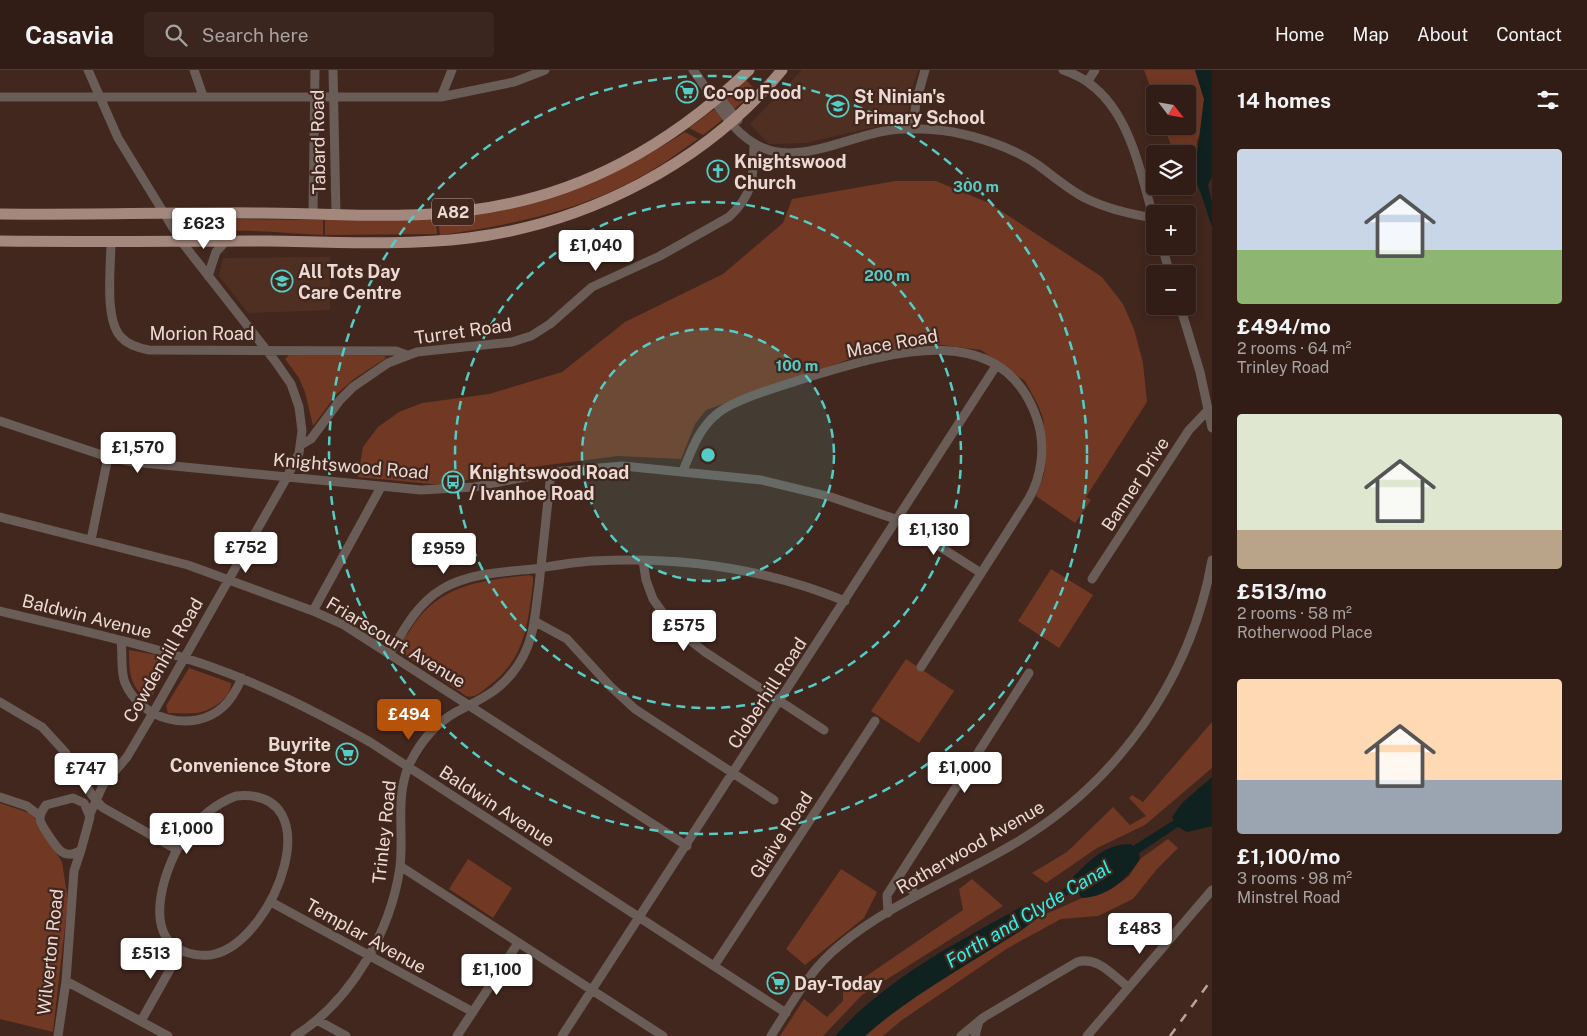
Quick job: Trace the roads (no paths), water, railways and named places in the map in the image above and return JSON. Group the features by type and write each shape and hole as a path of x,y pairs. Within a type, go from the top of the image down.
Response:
{"main road":[{"name":"A82","path":"0,214 165,212 402,215 471,210 530,199 589,180 634,158 717,100 749,70"},
{"name":"A82","path":"0,241 433,242 478,237 531,226 583,210 627,191 696,149 733,119 782,70"}],"street":[{"name":"Cowdenhill Road","path":"88,70 118,138 181,241 285,374 296,396 302,420 301,445 287,477 153,713 126,757 104,785 92,795 90,814"},
{"path":"194,70 203,96"},
{"name":"Tabard Road","path":"313,213 315,70"},
{"name":"Tabard Road","path":"333,70 336,214"},
{"path":"441,97 452,70"},
{"path":"0,97 441,97 514,82 545,70"},
{"path":"693,70 733,119 743,135 754,143 772,151 802,152 865,134 913,129 953,132 1006,148 1029,160 1085,198 1146,219"},
{"path":"913,129 916,102 925,70"},
{"path":"1063,70 1088,81 1109,101 1127,130 1149,205"},
{"path":"1088,81 1095,70"},
{"name":"Turret Road","path":"266,349 396,351 406,355 512,342 531,336 550,324 592,287 660,256 728,217 738,209 749,191 753,175 754,143"},
{"name":"Morion Road","path":"111,241 112,320 120,337 128,344 149,350 266,349"},
{"path":"208,276 216,252 226,241"},
{"path":"1183,315 1209,409 1212,428"},
{"name":"Mace Road","path":"683,471 698,436 718,413 726,407 785,385 833,370 928,350 964,352 980,357 996,366 1014,380 1028,397 1040,430 1041,458 1032,495 920,667"},
{"path":"301,445 311,439 340,400 353,387 373,372 406,355"},
{"name":"Cloberhill Road","path":"562,1036 734,774 996,366"},
{"name":"Banner Drive","path":"1092,579 1189,430 1209,409"},
{"name":"Knightswood Road","path":"0,422 108,457 159,465 382,488 448,490 499,483 551,472 622,466 761,480 798,487 898,520 982,573"},
{"path":"90,540 108,457"},
{"name":"Trinley Road","path":"295,1036 317,1020 350,985 368,955 387,914 400,866 401,802 408,767 432,731 454,713 496,690 515,670 527,649 534,621 551,472"},
{"path":"313,611 382,488"},
{"name":"Friarscourt Avenue","path":"0,517 188,565 313,611 344,625 687,846"},
{"name":"Rotherwood Avenue","path":"771,1036 826,958 856,933 1039,828 1084,793 1105,773 1141,728 1176,671 1201,608 1212,560"},
{"path":"390,653 409,620 428,599 456,582 476,577 595,561 702,563 730,567 804,584 845,601"},
{"path":"643,561 646,580 653,599 673,627 704,652 824,730"},
{"name":"Baldwin Avenue","path":"0,611 121,641 184,659 242,678 323,716 370,742 786,1013"},
{"path":"534,621 567,639 610,686 635,709 774,800"},
{"path":"121,641 125,682 140,704 153,713 179,721 201,719 222,708 231,698 242,678"},
{"path":"888,913 887,896 1029,673"},
{"path":"0,702 42,727 65,752 92,795 176,849"},
{"name":"Glaive Road","path":"714,966 876,721"},
{"path":"27,806 46,805 92,795 104,785"},
{"path":"236,796 254,796 269,803 284,820 288,846 284,870 271,902 244,936 221,952 198,955 181,950 168,939 161,922 162,889 166,873 176,849 196,823 228,799 236,796"},
{"path":"0,797 27,806 40,816"},
{"path":"46,805 40,816 40,822 64,853 75,854 81,850 90,814 84,803 74,798"},
{"name":"Wilverton Road","path":"58,1036 66,980 74,871 81,850"},
{"name":"Wilverton Road","path":"64,853 74,871"},
{"path":"400,866 663,1036"},
{"path":"898,878 913,891"},
{"path":"1087,1036 1212,890"},
{"name":"Templar Avenue","path":"271,902 473,1012"},
{"path":"457,1036 518,943"},
{"path":"141,1021 181,950"},
{"path":"961,1036 978,1021 1077,962 1092,960 1128,987"},
{"path":"66,980 168,1036"},
{"path":"317,1020 346,1036"},
{"path":"975,1036 978,1021"}],"water":[{"path":"1195,70 1212,70 1212,177 1208,185 1212,202 1212,227 1196,183 1196,163 1204,99"},
{"name":"Forth and Clyde Canal","path":"1212,777 1212,826 1187,832 1178,827 1139,853 1140,859 1116,886 1100,894 1082,898 1076,890 1040,911 1039,917 907,1003 865,1036 835,1036 855,1015 899,979 922,964 1021,907 1028,904 1033,908 1073,883 1071,879 1091,860 1104,851 1121,845 1131,844 1133,846 1174,820 1172,817 1182,803"}],"railway":[{"path":"1170,1036 1212,979"}],"place":[{"name":"Co-op Food","path":"687,92"},
{"name":"St Ninian's Primary School","path":"838,106"},
{"name":"Knightswood Church","path":"718,171"},
{"name":"All Tots Day Care Centre","path":"282,281"},
{"name":"Knightswood Road / Ivanhoe Road","path":"453,482"},
{"name":"Buyrite Convenience Store","path":"347,754"},
{"name":"Day-Today","path":"778,983"}]}
